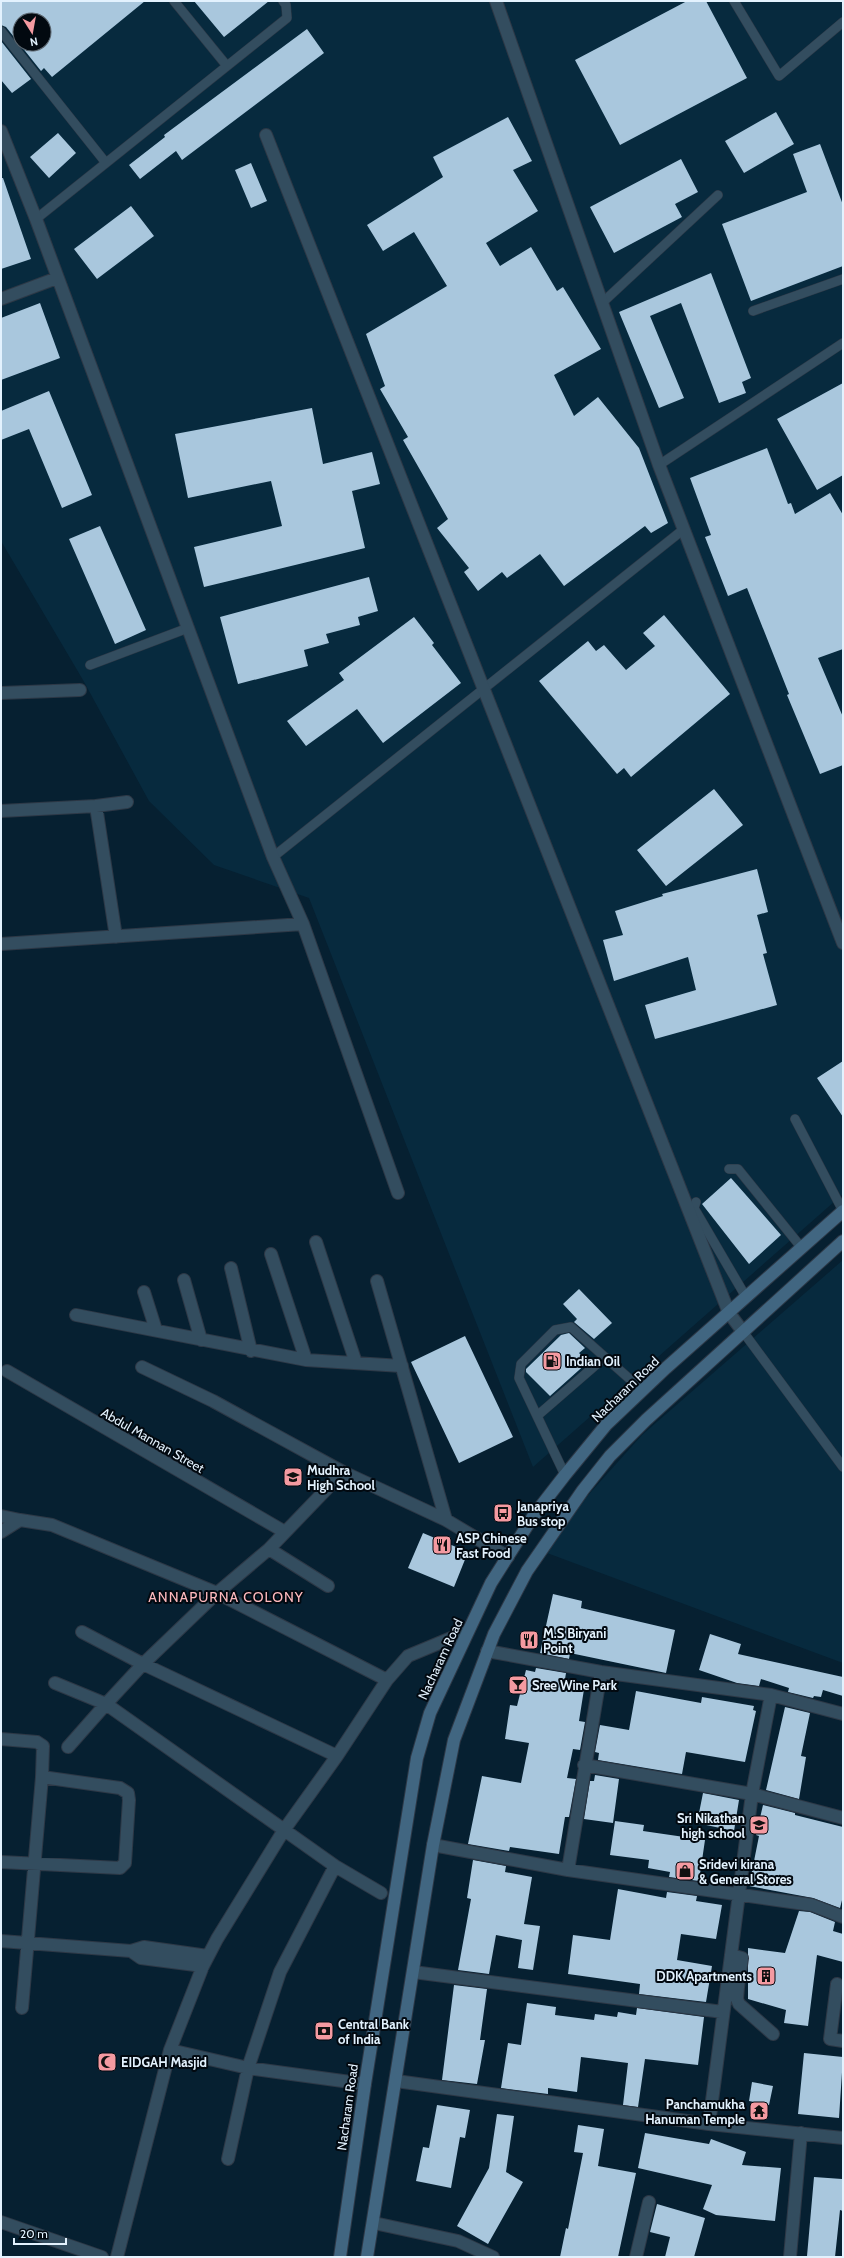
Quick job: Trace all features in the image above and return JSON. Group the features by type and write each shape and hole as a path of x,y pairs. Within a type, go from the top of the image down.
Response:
{"main road":[{"name":"Nacharam Road","path":"340,2257 365,2084 417,1758 430,1713 468,1631 491,1584 534,1515 606,1425 642,1390 843,1211"},
{"path":"367,2257 374,2223 433,1846 454,1740 487,1651 527,1571 583,1490 610,1456 646,1420 744,1333 843,1241"}],"street":[{"path":"496,1 659,465 843,943"},
{"path":"1,131 36,219 273,857 303,924 398,1193"},
{"path":"266,135 729,1313 744,1333"},
{"path":"1,299 57,278"},
{"path":"1,693 80,690"},
{"path":"1,811 96,806 127,802"},
{"path":"96,806 116,938"},
{"path":"1,944 116,938 303,924"},
{"path":"316,1242 356,1363"},
{"path":"272,1254 306,1360"},
{"path":"231,1268 251,1351"},
{"path":"184,1280 201,1340"},
{"path":"377,1280 446,1520"},
{"path":"144,1292 156,1330"},
{"path":"76,1315 156,1330 251,1351 306,1360 402,1366"},
{"path":"142,1367 213,1401 343,1472 446,1520 508,1557"},
{"name":"Abdul Mannan Street","path":"7,1371 285,1532"},
{"path":"68,1747 142,1664 217,1593 269,1549 343,1472"},
{"path":"1,1516 52,1526 217,1593 387,1680"},
{"path":"1,1532 20,1520"},
{"path":"269,1549 328,1586"},
{"path":"117,2257 170,2050 206,1961 284,1830 337,1756 387,1680 408,1656 468,1631"},
{"path":"82,1632 142,1664 337,1756"},
{"path":"487,1651 601,1672 771,1695 843,1714"},
{"path":"568,1870 584,1765 601,1672"},
{"path":"55,1683 106,1704 335,1866 381,1893"},
{"path":"771,1695 752,1794 731,1955 733,1985 736,1999 739,2004 773,2034"},
{"path":"1,1739 37,1742 43,1746 42,1777 22,2008"},
{"path":"584,1765 752,1794 843,1818"},
{"path":"1,1862 113,1869 120,1868 125,1863 128,1792 120,1788 42,1777"},
{"path":"433,1846 568,1870 812,1906 843,1917"},
{"path":"228,2159 248,2068 280,1972 335,1866"},
{"path":"1,1941 131,1950 141,1958 206,1961"},
{"path":"413,1972 724,2012"},
{"path":"837,1984 830,2039 843,2041"},
{"path":"709,2124 724,2012 733,1985"},
{"path":"170,2050 248,2068 365,2084"},
{"path":"396,2081 709,2124 843,2138"},
{"path":"790,2257 801,2133"},
{"path":"636,2257 649,2202"},
{"path":"1,2222 102,2257"},
{"path":"374,2223 458,2241 493,2257"}],"lane":[{"path":"174,1 227,66"},
{"path":"36,219 287,18 286,5 283,1"},
{"path":"734,1 779,76 843,22"},
{"path":"1,31 106,163"},
{"path":"602,303 718,195"},
{"path":"753,311 843,279"},
{"path":"659,465 843,342"},
{"path":"273,857 684,529"},
{"path":"90,665 188,628"},
{"path":"795,1119 843,1211"},
{"path":"729,1169 738,1169 801,1247"},
{"path":"696,1202 694,1208 746,1297"},
{"path":"565,1475 519,1378 521,1364 555,1330 571,1327 642,1390"},
{"path":"744,1333 843,1467"},
{"path":"537,1416 605,1357"}],"shaded area":[{"path":"1,1 843,1 843,1194 533,1467 309,898 214,865 149,801 83,680 1,541"},
{"path":"843,1260 843,1663 539,1550 642,1435"}],"building":[{"path":"1,1 145,1 52,77 44,68 41,71 26,52 52,52 52,12 12,12 12,35 6,27 1,25"},
{"path":"194,1 269,1 224,37"},
{"path":"687,1 706,1 747,78 620,145 575,60"},
{"path":"307,29 324,53 182,160 176,151 140,179 129,165 165,137 164,135"},
{"path":"1,41 31,79 12,93 1,80"},
{"path":"776,112 794,144 744,173 725,141"},
{"path":"508,117 532,161 513,170 538,211 486,243 500,266 531,247 557,291 563,287 601,349 554,375 574,416 598,397 639,448 668,523 651,533 645,526 564,586 540,554 507,578 502,572 478,591 464,572 469,568 437,528 448,519 403,440 408,437 380,389 385,386 366,334 447,286 414,232 383,251 367,225 443,177 433,157"},
{"path":"58,133 76,153 49,178 30,157"},
{"path":"820,144 843,205 843,266 751,301 722,224 807,192 793,154"},
{"path":"681,159 698,192 675,204 682,217 614,253 590,207"},
{"path":"251,163 267,201 251,208 235,170"},
{"path":"1,178 3,178 31,259 1,269"},
{"path":"131,206 154,236 97,279 74,249"},
{"path":"711,273 751,378 742,382 746,393 719,403 681,303 650,316 684,398 659,408 619,312"},
{"path":"40,303 60,358 1,380 1,318"},
{"path":"843,383 843,475 817,490 777,419"},
{"path":"49,391 92,495 62,508 29,429 1,440 1,411"},
{"path":"312,408 323,464 372,452 380,484 352,491 365,548 204,587 194,547 282,526 271,481 188,498 175,434"},
{"path":"767,448 788,504 791,503 795,514 830,493 843,515 843,649 818,658 843,717 843,765 820,774 787,695 789,694 747,588 728,596 705,537 711,535 690,478"},
{"path":"100,526 146,630 115,644 69,539"},
{"path":"369,577 378,611 358,617 360,625 326,634 329,643 304,650 308,666 238,684 220,617"},
{"path":"664,615 730,694 631,777 624,768 617,774 539,681 588,641 596,651 604,645 626,670 655,646 643,633"},
{"path":"414,617 434,643 432,645 461,683 383,743 357,709 306,746 287,721 344,680 339,673"},
{"path":"714,789 743,825 666,886 637,850"},
{"path":"757,869 768,912 757,915 767,953 763,954 777,1005 655,1039 645,1005 696,990 688,957 614,981 603,940 623,935 615,911 663,896 662,894"},
{"path":"843,1061 843,1117 817,1078"},
{"path":"731,1178 781,1235 749,1264 702,1204"},
{"path":"579,1289 612,1323 594,1339 574,1322 577,1319 563,1304"},
{"path":"569,1333 585,1348 579,1353 588,1362 550,1396 526,1372 526,1369 561,1335"},
{"path":"465,1336 513,1437 459,1463 411,1362"},
{"path":"423,1533 468,1552 454,1587 408,1568"},
{"path":"553,1594 582,1601 581,1608 675,1630 666,1673 570,1653 569,1659 540,1653"},
{"path":"710,1634 741,1644 738,1654 843,1677 843,1696 823,1690 821,1697 814,1696 813,1698 788,1692 789,1688 761,1679 759,1686 737,1683 699,1670"},
{"path":"536,1668 566,1673 565,1679 585,1683 579,1721 585,1722 580,1750 573,1749 567,1778 576,1779 569,1817 565,1817 559,1854 510,1847 509,1851 468,1844 482,1776 521,1783 529,1743 505,1739 510,1705 517,1706 526,1670 535,1672"},
{"path":"636,1691 701,1703 702,1697 754,1706 753,1710 756,1711 745,1762 686,1752 682,1774 598,1760 599,1753 595,1752 600,1725 629,1730"},
{"path":"785,1707 810,1713 801,1756 806,1757 799,1799 766,1790"},
{"path":"595,1775 619,1779 613,1823 584,1819 590,1781 594,1781"},
{"path":"703,1793 739,1800 734,1831 697,1823"},
{"path":"763,1805 843,1827 843,1896 840,1908 813,1898 749,1886 759,1836 756,1835"},
{"path":"615,1821 644,1825 643,1831 705,1840 699,1881 669,1877 670,1872 648,1868 649,1860 610,1855"},
{"path":"473,1860 506,1866 505,1872 532,1877 524,1924 540,1926 533,1970 518,1968 522,1940 496,1935 489,1974 458,1970 471,1899 467,1898"},
{"path":"618,1889 666,1898 667,1892 697,1896 696,1901 722,1905 716,1939 681,1934 677,1960 712,1966 706,2002 639,1994 640,1984 568,1974 573,1935 610,1940"},
{"path":"799,1911 810,1912 835,1922 833,1931 843,1934 843,1962 817,1955 808,2026 784,2023 786,2010 748,1999 748,1948 785,1953"},
{"path":"454,1985 487,1989 480,2040 485,2040 477,2084 442,2080"},
{"path":"527,2003 556,2007 555,2015 594,2020 595,2014 617,2017 618,2012 636,2015 637,2008 704,2017 698,2065 645,2059 638,2107 623,2105 628,2063 581,2057 577,2092 548,2088 548,2094 501,2088 508,2043 521,2045"},
{"path":"804,2053 843,2057 839,2118 798,2114"},
{"path":"752,2082 773,2086 769,2105 749,2101"},
{"path":"437,2105 470,2110 465,2138 460,2137 451,2188 416,2181 423,2147 429,2148"},
{"path":"497,2114 514,2116 506,2172 523,2182 488,2244 457,2226 489,2168"},
{"path":"578,2125 604,2129 598,2166 636,2173 618,2257 560,2257 566,2228 568,2229 583,2153 574,2152"},
{"path":"645,2133 709,2144 711,2139 746,2152 742,2165 781,2168 775,2221 716,2215 703,2209 712,2185 638,2168"},
{"path":"814,2177 842,2179 843,2211 840,2210 835,2257 807,2256"},
{"path":"657,2204 705,2218 694,2257 665,2257 670,2237 650,2232"}],"place":[{"name":"Indian Oil","path":"552,1361"},
{"name":"Mudhra High School","path":"293,1477"},
{"name":"Janapriya Bus stop","path":"503,1513"},
{"name":"ASP Chinese Fast Food","path":"442,1545"},
{"name":"M.S Biryani Point","path":"529,1640"},
{"name":"Sree Wine Park","path":"518,1685"},
{"name":"Sri Nikathan high school","path":"759,1825"},
{"name":"Sridevi kirana & General Stores","path":"685,1871"},
{"name":"DDK Apartments","path":"766,1976"},
{"name":"Central Bank of India","path":"324,2031"},
{"name":"EIDGAH Masjid","path":"107,2062"},
{"name":"Panchamukha Hanuman Temple","path":"759,2111"}],"district":[{"name":"ANNAPURNA COLONY","path":"226,1597"}]}
